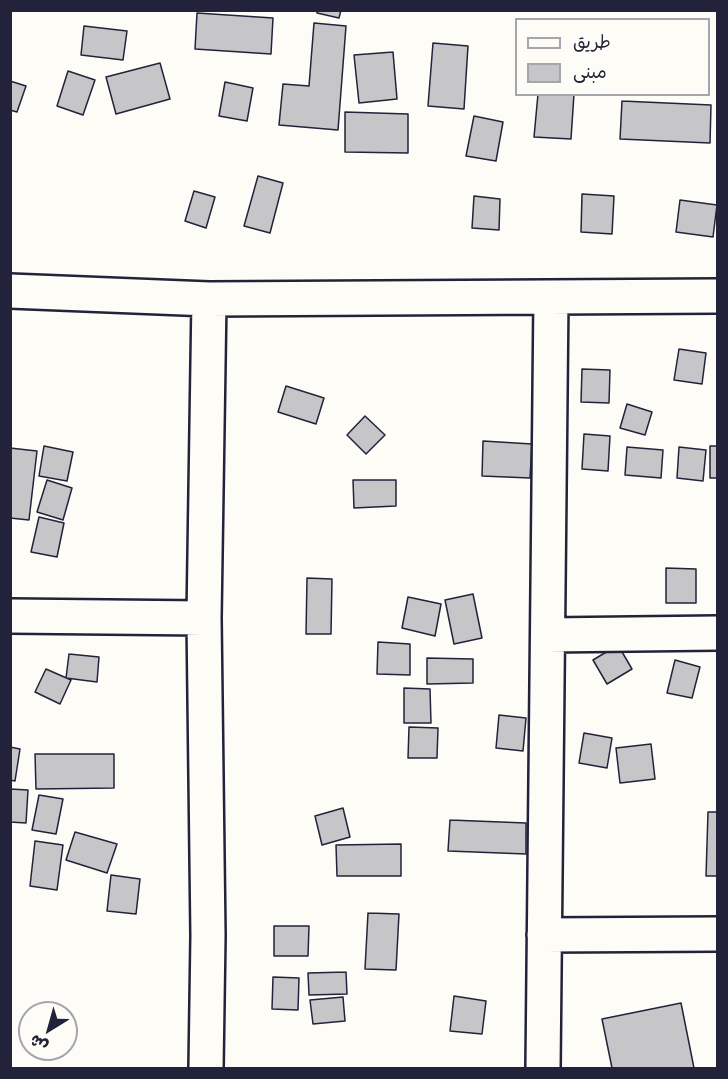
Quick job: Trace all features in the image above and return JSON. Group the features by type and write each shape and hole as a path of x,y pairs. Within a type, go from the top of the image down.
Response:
{"street":[{"path":"10,291 209,299 717,296"},
{"path":"543,1068 551,297"},
{"path":"206,1068 208,936 204,618 209,299"},
{"path":"10,616 204,618"},
{"path":"548,635 717,633"},
{"path":"544,935 717,934"}],"building":[{"path":"317,10 341,10 339,18 317,13"},
{"path":"197,13 273,18 271,54 195,49"},
{"path":"314,23 346,26 338,130 279,125 283,84 309,86"},
{"path":"84,26 127,31 123,60 81,55"},
{"path":"433,43 468,46 464,109 428,106"},
{"path":"393,52 397,99 359,103 354,55"},
{"path":"160,63 170,99 116,114 106,77"},
{"path":"68,71 95,80 83,115 57,106"},
{"path":"10,81 26,86 17,112 10,110"},
{"path":"225,82 253,88 247,121 219,116"},
{"path":"538,96 574,96 571,139 534,137"},
{"path":"622,101 711,105 710,143 620,139"},
{"path":"345,112 408,114 408,153 345,152"},
{"path":"474,116 503,122 496,161 466,156"},
{"path":"258,176 283,183 270,233 244,226"},
{"path":"194,191 215,197 206,228 185,221"},
{"path":"582,194 614,196 612,234 581,232"},
{"path":"474,196 500,199 499,230 472,228"},
{"path":"680,200 717,205 713,237 676,232"},
{"path":"679,349 706,353 702,384 674,380"},
{"path":"582,369 610,370 609,403 581,402"},
{"path":"286,386 324,398 316,424 278,412"},
{"path":"627,404 652,412 645,435 620,428"},
{"path":"365,416 385,435 366,454 347,435"},
{"path":"584,434 610,436 608,471 582,469"},
{"path":"483,441 532,444 530,478 482,476"},
{"path":"44,446 73,452 67,481 39,476"},
{"path":"710,446 718,446 718,478 710,478"},
{"path":"627,447 663,450 661,478 625,475"},
{"path":"679,447 706,450 703,481 677,478"},
{"path":"10,448 37,451 29,520 10,518"},
{"path":"47,480 72,488 63,520 37,512"},
{"path":"353,480 396,480 396,506 354,508"},
{"path":"39,517 64,523 57,557 31,552"},
{"path":"666,568 696,569 696,603 666,603"},
{"path":"307,578 332,579 331,634 306,634"},
{"path":"473,594 482,638 454,644 445,600"},
{"path":"408,597 441,604 435,636 402,628"},
{"path":"378,642 410,644 410,675 377,674"},
{"path":"618,645 632,669 607,684 593,660"},
{"path":"69,654 99,657 97,682 66,678"},
{"path":"427,658 473,659 473,683 427,684"},
{"path":"675,660 700,667 692,698 667,693"},
{"path":"46,669 71,680 60,704 35,692"},
{"path":"404,688 430,689 431,723 404,723"},
{"path":"499,715 526,718 523,751 496,748"},
{"path":"409,727 438,728 437,758 408,758"},
{"path":"584,733 612,738 607,768 579,763"},
{"path":"651,744 655,779 620,783 616,748"},
{"path":"10,747 20,749 15,781 10,780"},
{"path":"35,754 114,754 114,788 36,789"},
{"path":"10,789 28,790 26,823 10,822"},
{"path":"39,795 63,799 56,834 32,830"},
{"path":"343,808 350,837 322,845 315,816"},
{"path":"708,812 718,812 718,876 706,876"},
{"path":"450,820 526,823 526,854 448,851"},
{"path":"75,832 117,844 107,873 66,860"},
{"path":"35,841 63,845 57,890 30,886"},
{"path":"401,844 401,876 337,876 336,845"},
{"path":"111,875 140,879 136,914 107,911"},
{"path":"368,913 399,914 396,970 365,969"},
{"path":"274,926 309,926 308,956 274,956"},
{"path":"346,972 347,994 309,995 308,973"},
{"path":"273,977 299,978 298,1010 272,1009"},
{"path":"454,996 486,1001 482,1034 450,1031"},
{"path":"343,997 345,1021 313,1024 310,1000"},
{"path":"681,1003 694,1068 612,1068 602,1019"}]}
